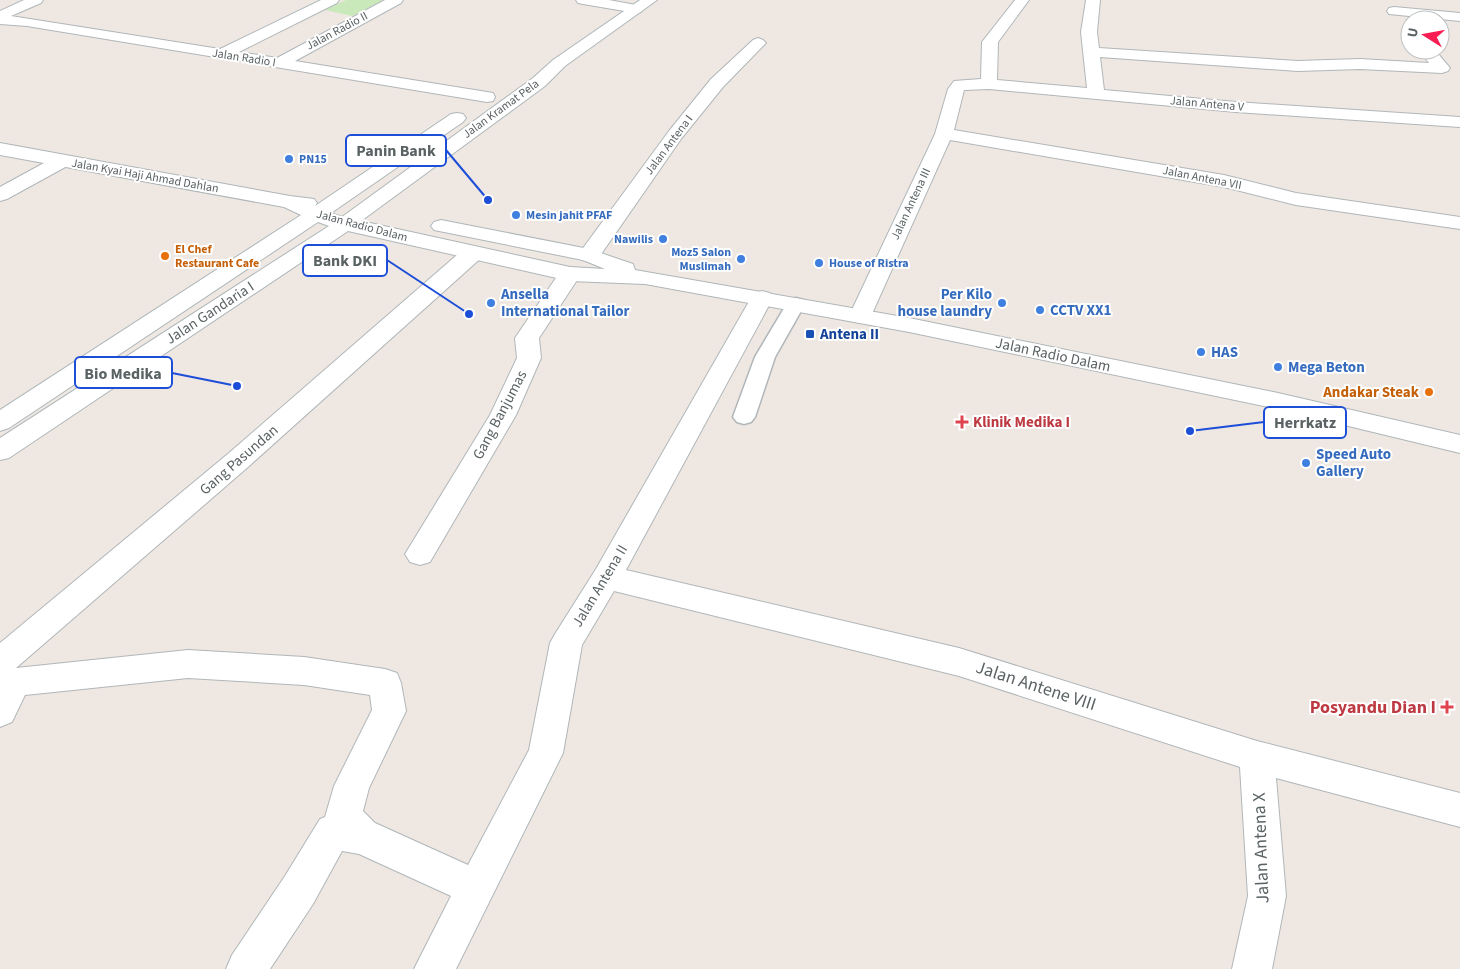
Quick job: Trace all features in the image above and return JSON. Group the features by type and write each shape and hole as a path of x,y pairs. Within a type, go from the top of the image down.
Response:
{"street":[{"path":"0,16 36,0"},
{"path":"222,54 332,0"},
{"name":"Jalan Radio II","path":"279,63 396,0"},
{"path":"583,0 636,10"},
{"name":"Jalan Kramat Pela","path":"345,224 539,82 559,63 650,0"},
{"path":"989,84 990,42 1022,0"},
{"path":"1093,0 1089,32 1096,94"},
{"path":"1383,0 1400,20"},
{"path":"1394,12 1460,17"},
{"name":"Jalan Radio I","path":"0,20 27,22 487,98"},
{"path":"0,35 27,22"},
{"name":"Jalan Antena I","path":"589,255 675,135 717,83 758,42"},
{"path":"1092,52 1298,66 1360,64 1442,68 1435,60"},
{"name":"Jalan Kramat Pela","path":"322,210 518,78 559,63"},
{"name":"Jalan Antena V","path":"956,89 960,85 989,84 1236,107 1460,122"},
{"name":"Jalan Antena III","path":"860,316 944,134 956,89"},
{"name":"Jalan Antena VII","path":"944,134 1224,180 1296,199 1460,223"},
{"name":"Jalan Kyai Haji Ahmad Dahlan","path":"0,149 290,202"},
{"path":"0,195 62,161"},
{"name":"Jalan Radio Dalam","path":"290,202 322,210 363,210 474,234 589,255 645,277"},
{"name":"Jalan Radio Dalam","path":"322,210 345,224 570,274 645,277 860,316 1278,401 1460,444"},
{"name":"Jalan Gandaria I","path":"0,422 322,210"},
{"name":"Jalan Gandaria I","path":"0,451 345,224"},
{"name":"Gang Pasundan","path":"5,674 236,464 371,346 473,253"},
{"name":"Gang Banjumas","path":"420,554 503,414 529,358 527,338 570,274"},
{"name":"Jalan Antena II","path":"434,969 546,753 566,643 607,577 762,298"},
{"name":"Jalan Antene VIII","path":"607,577 959,662 1257,757 1460,810"},
{"path":"0,712 5,674 188,664 304,671 385,683 389,711 352,786 342,816 362,836"},
{"name":"Jalan Antena X","path":"1252,969 1267,896 1257,757"},
{"path":"246,969 299,890 332,832 362,836 476,888"}],"lane":[{"path":"744,418 765,357 796,304"}],"green space":[{"path":"346,0 384,0 352,16 325,10"}],"place":[{"name":"PN15","path":"289,159"},
{"name":"Panin Bank","path":"488,200"},
{"name":"Mesin jahit PFAF","path":"516,215"},
{"name":"Nawilis","path":"663,239"},
{"name":"El Chef Restaurant Cafe","path":"165,256"},
{"name":"Moz5 Salon Muslimah","path":"741,259"},
{"name":"House of Ristra","path":"819,263"},
{"name":"Ansella International Tailor","path":"491,303"},
{"name":"Per Kilo house laundry","path":"1002,303"},
{"name":"CCTV XX1","path":"1040,310"},
{"name":"Bank DKI","path":"469,314"},
{"name":"Antena II","path":"810,334"},
{"name":"HAS","path":"1201,352"},
{"name":"Mega Beton","path":"1278,367"},
{"name":"Bio Medika","path":"237,386"},
{"name":"Andakar Steak","path":"1429,392"},
{"name":"Klinik Medika I","path":"962,422"},
{"name":"Herrkatz","path":"1190,431"},
{"name":"Speed Auto Gallery","path":"1306,463"},
{"name":"Posyandu Dian I","path":"1447,707"}]}
